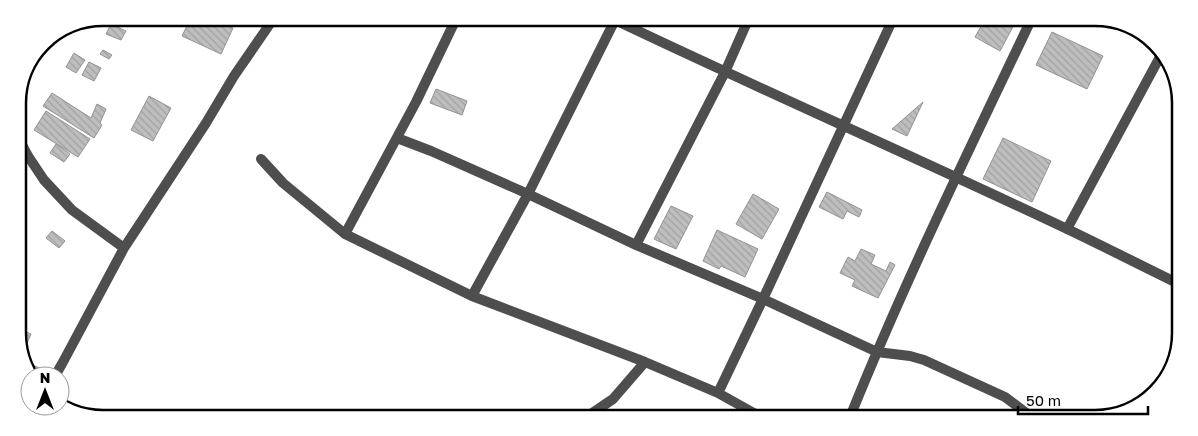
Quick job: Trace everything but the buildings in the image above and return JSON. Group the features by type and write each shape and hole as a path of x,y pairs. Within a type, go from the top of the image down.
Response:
{"street":[{"path":"61,366 124,248 268,26"},
{"path":"345,234 416,102 453,26"},
{"path":"472,296 528,194 612,26"},
{"path":"628,26 956,177 1172,281"},
{"path":"636,245 725,72 745,26"},
{"path":"718,393 764,299 890,26"},
{"path":"853,410 876,352 1028,26"},
{"path":"1067,229 1159,59"},
{"path":"397,138 528,194 636,245 764,299 876,352 910,356 924,360 1005,398 1022,410"},
{"path":"26,152 44,180 72,210 124,248"},
{"path":"260,159 283,183 345,234 472,296 645,362 718,393 748,410"},
{"path":"597,410 613,399 645,362"}]}
